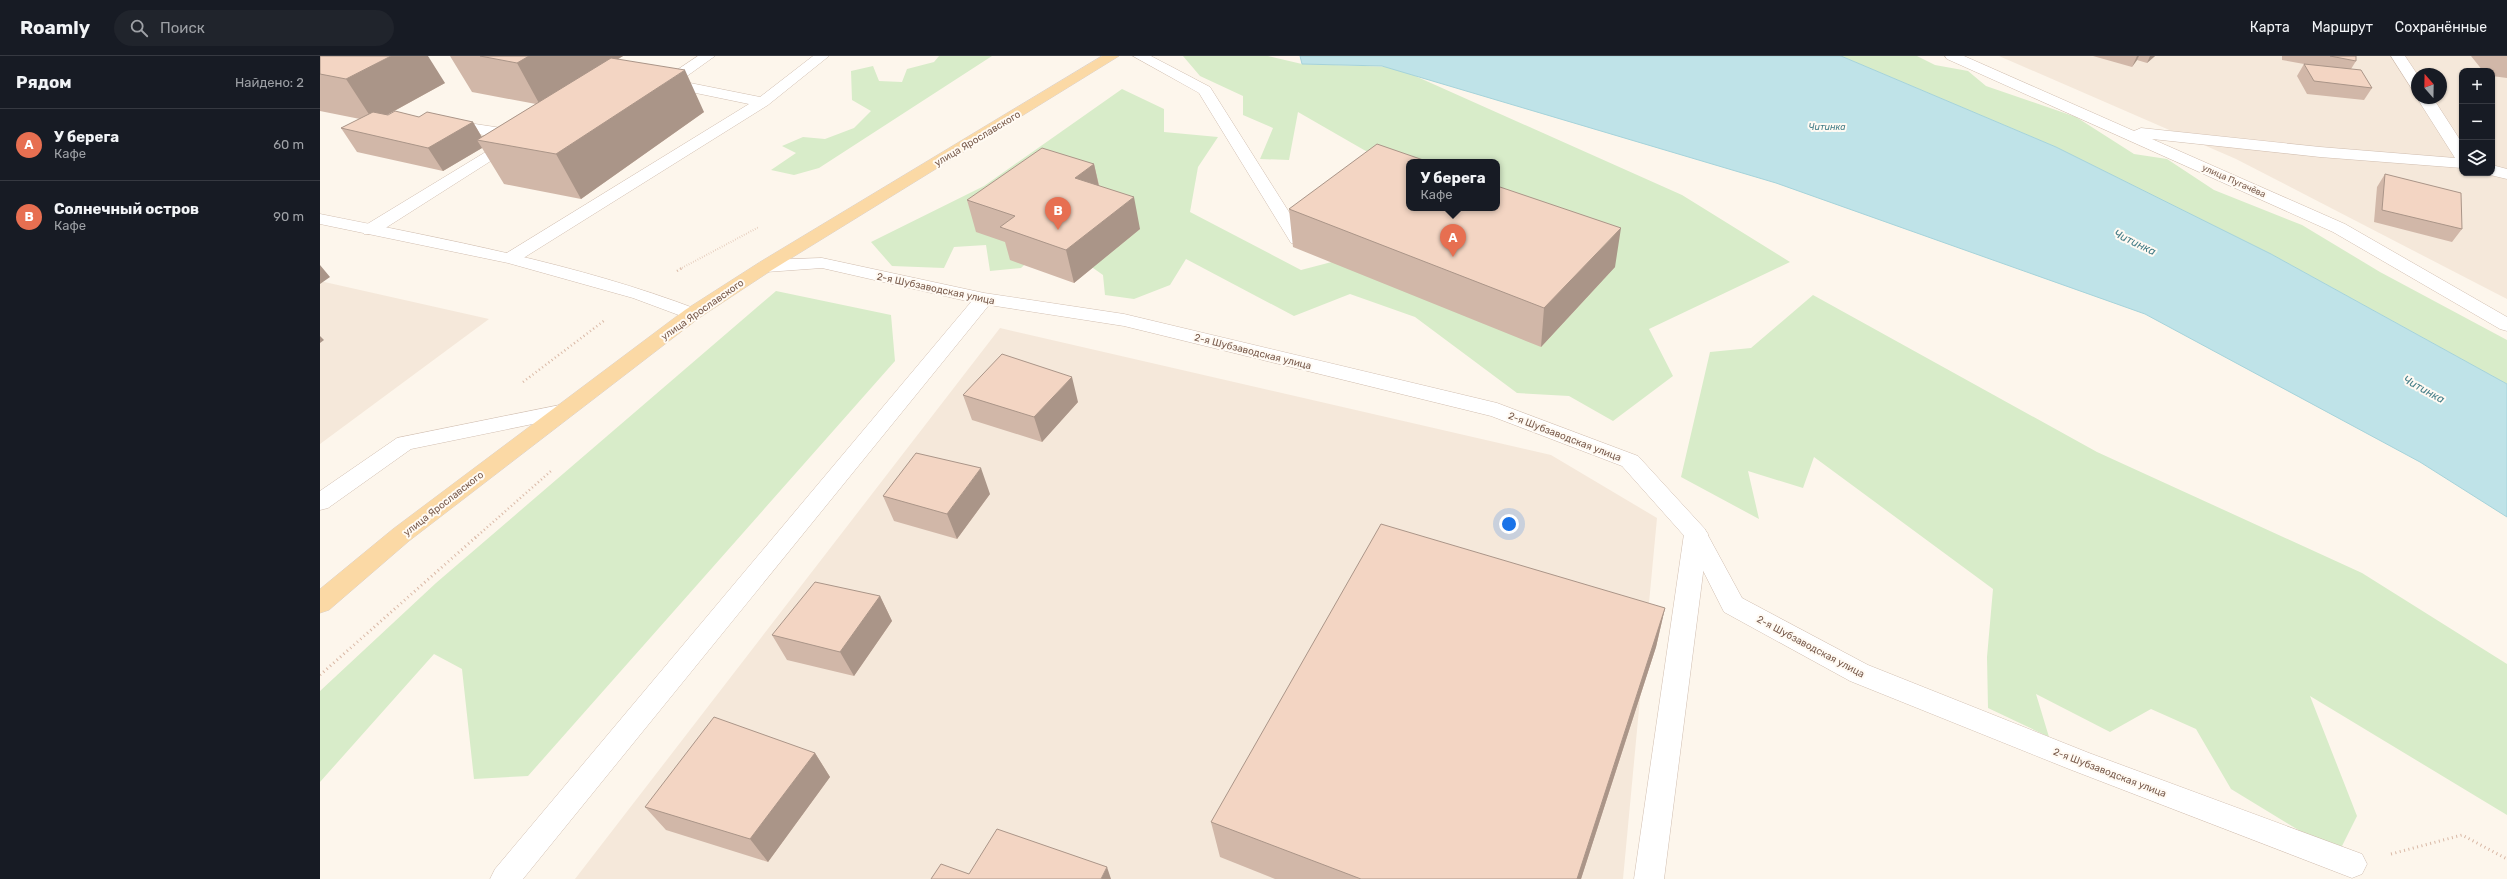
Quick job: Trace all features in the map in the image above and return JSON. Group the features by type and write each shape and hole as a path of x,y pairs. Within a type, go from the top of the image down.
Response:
{"main road":[{"name":"улица Ярославского","path":"320,603 401,535 560,412 692,314 766,266 1112,56"}],"street":[{"path":"708,56 667,83 763,102"},
{"path":"511,258 763,102 822,56"},
{"path":"1140,56 1205,90 1297,239"},
{"name":"улица Пугачёва","path":"1952,56 2339,228 2507,325"},
{"path":"2398,56 2411,77"},
{"path":"2429,104 2459,151"},
{"path":"370,230 522,136 444,125"},
{"path":"2122,131 2320,152 2459,162"},
{"path":"2495,171 2507,174"},
{"path":"320,219 511,258 640,294 692,314"},
{"name":"2-я Шубзаводская улица","path":"766,266 822,263 984,299 1124,320 1497,410 1630,461 1696,534 1733,604 1859,673 2079,761 2352,864"},
{"path":"505,879 984,299"},
{"path":"320,502 405,443 560,412"},
{"path":"1649,879 1696,534"}],"path":[{"path":"320,675 556,466"},
{"path":"2352,864 2462,835 2507,859"}],"shaded area":[{"path":"1999,56 2507,56 2507,299 2236,159"},
{"path":"320,281 489,319 320,444"},
{"path":"1000,328 1551,455 1657,518 1623,879 575,879"}],"green space":[{"path":"939,56 992,56 819,168 794,175 771,170 796,153 782,146 803,137 825,139 854,128 871,111 852,100 851,71 873,66 879,81 902,82 907,69 934,62"},
{"path":"1183,56 1268,56 1302,64 1395,67 1682,195 1790,262 1649,329 1673,376 1613,421 1569,396 1517,393 1415,317 1350,294 1294,316 1186,259 1170,285 1134,299 1105,295 1103,275 1076,256 1039,251 1021,268 990,271 986,245 954,247 944,268 892,266 871,242 984,186 1122,89 1164,109 1164,132 1218,137 1198,167 1190,212 1301,270 1347,258 1541,336 1500,205 1500,159 1406,159 1406,169 1404,173 1298,112 1289,160 1260,159 1273,128 1243,115 1243,96 1200,76"},
{"path":"1841,56 1917,56 1935,65 1968,71 1986,86 2076,117 2134,154 2167,159 2214,190 2302,225 2380,272 2507,340 2507,384 2271,254 2056,147"},
{"path":"776,291 891,315 895,361 528,776 474,779 462,669 434,654 320,782 320,691 436,583"},
{"path":"1813,295 2097,452 2362,573 2507,664 2507,815 2310,696 2357,816 2338,854 2231,789 2196,729 2151,709 2110,732 2036,694 2049,737 1988,708 1987,657 1993,589 1814,457 1803,488 1748,471 1759,519 1681,477 1710,352 1751,348"}],"water":[{"name":"Читинка","path":"1300,56 1841,56 2056,147 2271,254 2507,384 2507,517 2420,462 2145,314 1776,183 1382,66 1302,64"}],"building":[{"path":"320,56 391,56 346,79 320,74"},
{"path":"480,56 529,56 517,63"},
{"path":"2330,56 2356,56 2356,61"},
{"path":"611,58 685,70 556,154 477,140"},
{"path":"2304,64 2361,70 2372,88 2314,81"},
{"path":"395,111 419,117 427,112 473,122 428,148 341,128 373,112 388,115"},
{"path":"1377,144 1420,159 1406,159 1406,211 1500,211 1500,187 1621,228 1544,308 1289,209"},
{"path":"1042,148 1094,164 1075,178 1134,197 1066,250 1000,227 1015,216 967,200"},
{"path":"2385,174 2461,193 2462,229 2382,210"},
{"path":"1002,354 1072,377 1034,417 963,395"},
{"path":"916,453 981,468 947,514 883,496"},
{"path":"1381,524 1665,608 1577,879 1361,879 1211,822"},
{"path":"815,582 880,596 840,652 772,635"},
{"path":"714,717 815,753 750,839 645,807"},
{"path":"997,829 1107,867 1101,879 931,879 941,864 969,874"}],"place":[{"name":"Солнечный остров","path":"1058,230"},
{"name":"У берега","path":"1453,257"}]}
